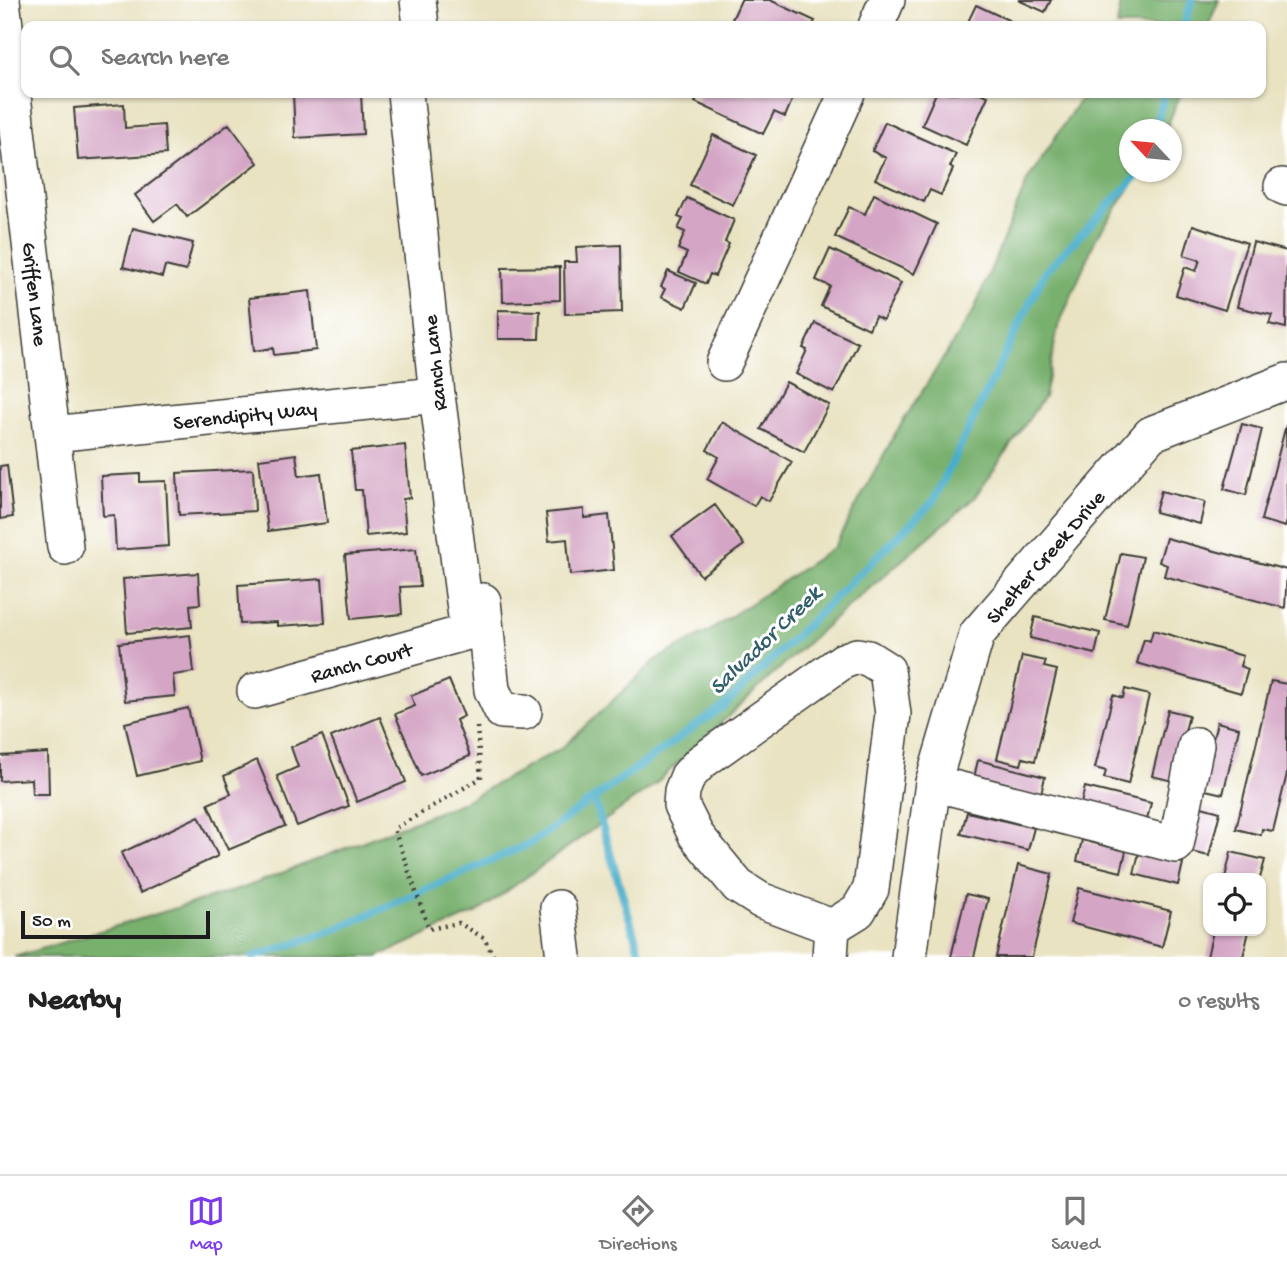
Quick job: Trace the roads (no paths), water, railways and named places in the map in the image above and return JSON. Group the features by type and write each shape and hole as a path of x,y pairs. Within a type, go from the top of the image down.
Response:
{"street":[{"name":"Griffen Lane","path":"2,0 65,547"},
{"path":"418,0 420,21"},
{"path":"878,21 887,0"},
{"name":"Ranch Lane","path":"406,98 438,395 468,632"},
{"path":"429,98 492,690 502,711 524,712"},
{"path":"724,363 845,98"},
{"name":"Shelter Creek Drive","path":"909,957 933,782 977,634 1151,434 1287,381"},
{"name":"Serendipity Way","path":"52,434 438,395"},
{"name":"Ranch Court","path":"255,691 468,632"},
{"path":"857,656 868,658 887,670 893,714 871,889 858,911 831,942 738,886 696,835 681,805 682,791 688,776 701,762 843,661 857,656"},
{"path":"933,782 1176,845 1196,746"},
{"path":"558,908 564,957"}],"waterway":[{"name":"Salvador Creek","path":"1186,21 1192,0"},
{"name":"Salvador Creek","path":"1157,119 1164,98"},
{"name":"Salvador Creek","path":"253,957 327,933 531,843 724,706 933,502 1045,272 1131,182"},
{"path":"594,799 641,957"}]}
